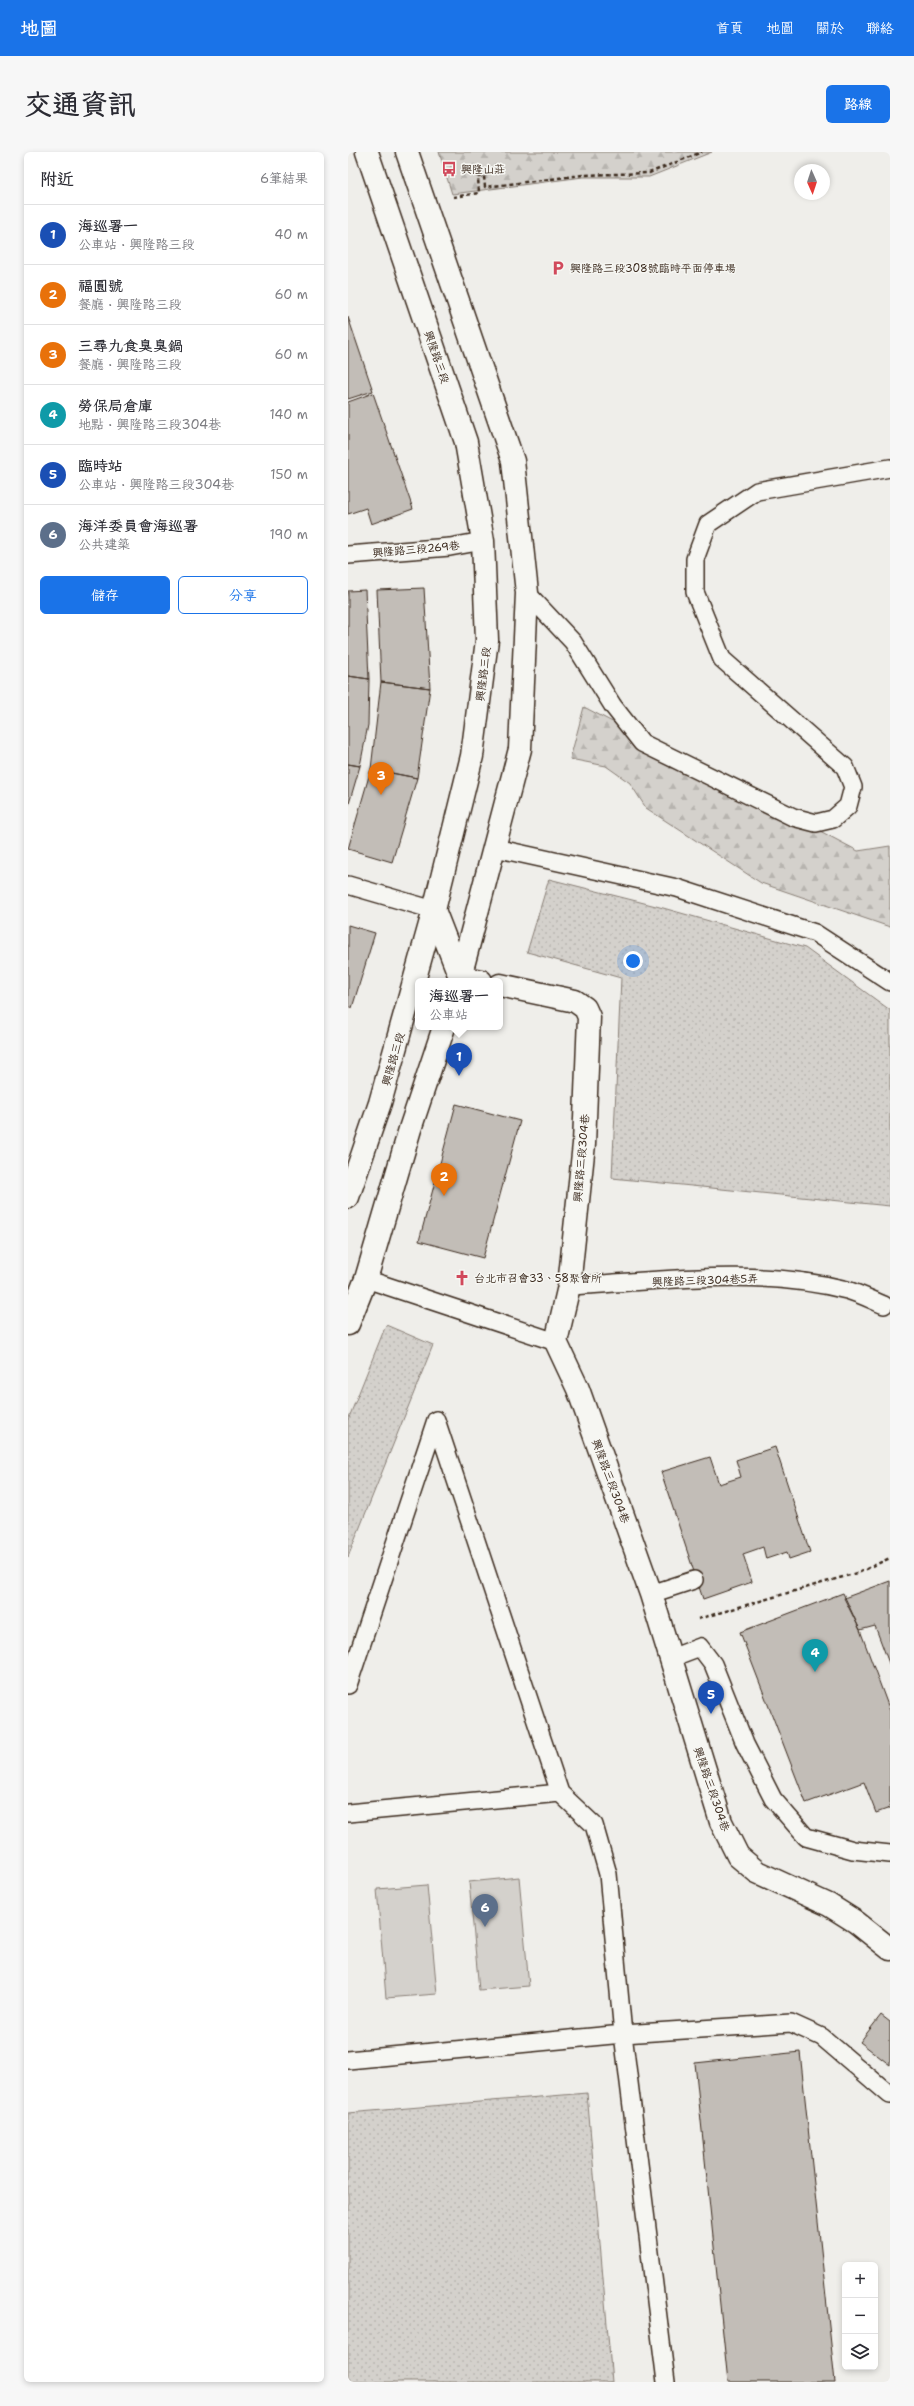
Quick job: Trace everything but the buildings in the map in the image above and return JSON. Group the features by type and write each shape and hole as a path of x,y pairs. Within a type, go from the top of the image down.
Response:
{"main road":[{"name":"興隆路三段","path":"348,1197 380,1103 434,910 472,756 487,640 484,541 466,442 367,152"},
{"path":"408,152 513,461 527,593 520,749 495,848 467,978"},
{"path":"434,910 466,978"},
{"name":"興隆路三段304巷","path":"503,986 575,1001 585,1008 589,1017 584,1144 569,1286 556,1342 578,1389 651,1594 721,1822 738,1856 757,1872 829,1905 856,1922 890,1949"},
{"path":"348,1324 366,1279 410,1129 443,1030"}],"lane":[{"path":"527,593 573,642 613,706 642,743 793,817 816,823 833,819 848,806 853,787 845,767 722,658 695,592 695,559 708,524 757,491 890,468"},
{"name":"興隆路三段269巷","path":"348,555 450,546 484,541"},
{"path":"495,848 677,888 815,933 890,982"},
{"path":"348,884 434,910"},
{"name":"興隆路三段304巷5弄","path":"569,1286 710,1278 765,1278 822,1285 849,1291 884,1305"},
{"path":"366,1279 556,1342"},
{"path":"348,1685 436,1420 560,1793 594,1825 608,1874 623,2034 666,2382"},
{"path":"651,1594 694,1580"},
{"path":"671,1658 700,1648 713,1664 745,1744 773,1799 806,1837 853,1850 890,1854"},
{"path":"348,1814 560,1793"},
{"path":"348,2060 623,2034 791,2023 822,2037 890,2095"}],"path":[{"path":"450,197 479,193 478,177 484,176 485,187 582,175 649,173 702,152"},
{"path":"699,1619 860,1572 890,1558"}],"green space":[{"path":"439,152 712,152 649,177 583,177 452,194"},
{"path":"584,707 858,851 890,846 890,927 761,883 646,808 630,783 606,766 570,759"},
{"path":"549,879 656,906 805,948 890,1010 890,1206 612,1178 621,978 527,952"},
{"path":"386,1325 433,1345 348,1557 348,1420"},
{"path":"519,1877 529,1986 479,1990 469,1882"},
{"path":"427,1885 437,1994 386,1998 377,1889"},
{"path":"587,2093 612,2382 348,2382 348,2113"}],"place":[{"name":"興隆山莊","path":"449,169"},
{"name":"興隆路三段308號臨時平面停車場","path":"558,268"},
{"name":"三尋九食臭臭鍋","path":"381,795"},
{"name":"海巡署一","path":"459,1076"},
{"name":"福圓號","path":"444,1196"},
{"name":"台北市召會33、58聚會所","path":"462,1278"},
{"name":"勞保局倉庫","path":"815,1672"},
{"name":"臨時站","path":"711,1714"},
{"name":"海洋委員會海巡署","path":"485,1927"}]}
